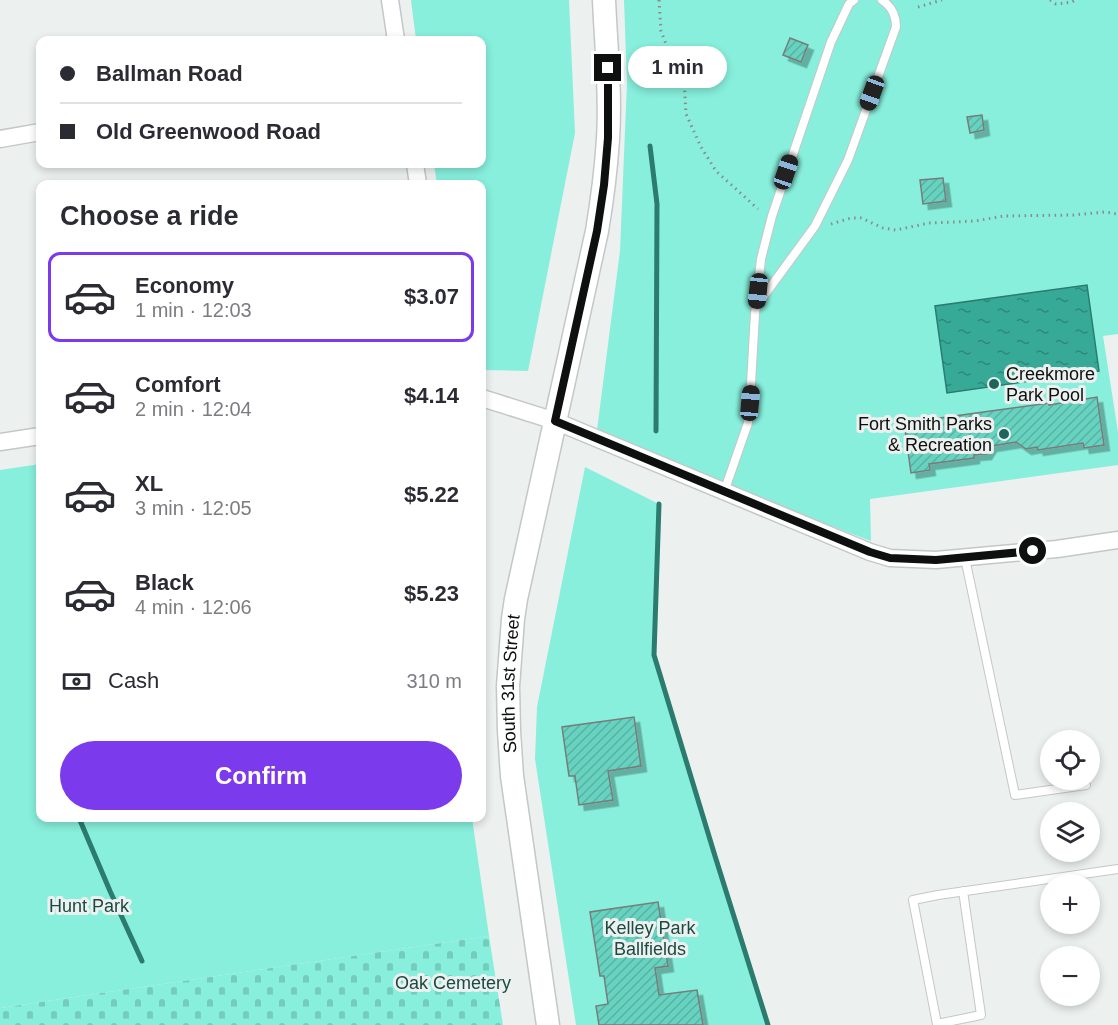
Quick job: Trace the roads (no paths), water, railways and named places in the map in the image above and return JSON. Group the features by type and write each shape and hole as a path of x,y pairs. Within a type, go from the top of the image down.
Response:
{"main road":[{"name":"South 31st Street","path":"548,1025 512,776 508,731 508,686 516,599 597,231 604,185 609,91 604,0"}],"street":[{"path":"390,0 395,36"},
{"path":"0,139 36,133"},
{"path":"486,399 555,421 870,552 890,558 936,560 964,558 1057,549 1118,540"},
{"path":"0,442 36,437"}],"lane":[{"path":"724,492 748,423 761,259 772,216 831,42 849,4 854,0"},
{"path":"756,307 814,226 848,160 896,27 896,18 892,10 882,0"},
{"path":"964,558 1014,795 1047,790"},
{"path":"963,891 981,1015 937,1024 913,900 963,891 1118,869"}],"water":[{"path":"1087,285 1099,371 947,393 935,306"}],"waterway":[{"path":"650,146 657,204 656,431"},
{"path":"659,504 654,655 768,1025"},
{"path":"81,822 142,961"}],"place":[{"name":"Creekmore Park Pool","path":"994,384"},
{"name":"Fort Smith Parks & Recreation","path":"1004,434"}],"park label":[{"name":"Hunt Park","path":"89,906"},
{"name":"Kelley Park Ballfields","path":"650,938"},
{"name":"Oak Cemetery","path":"453,983"}]}
